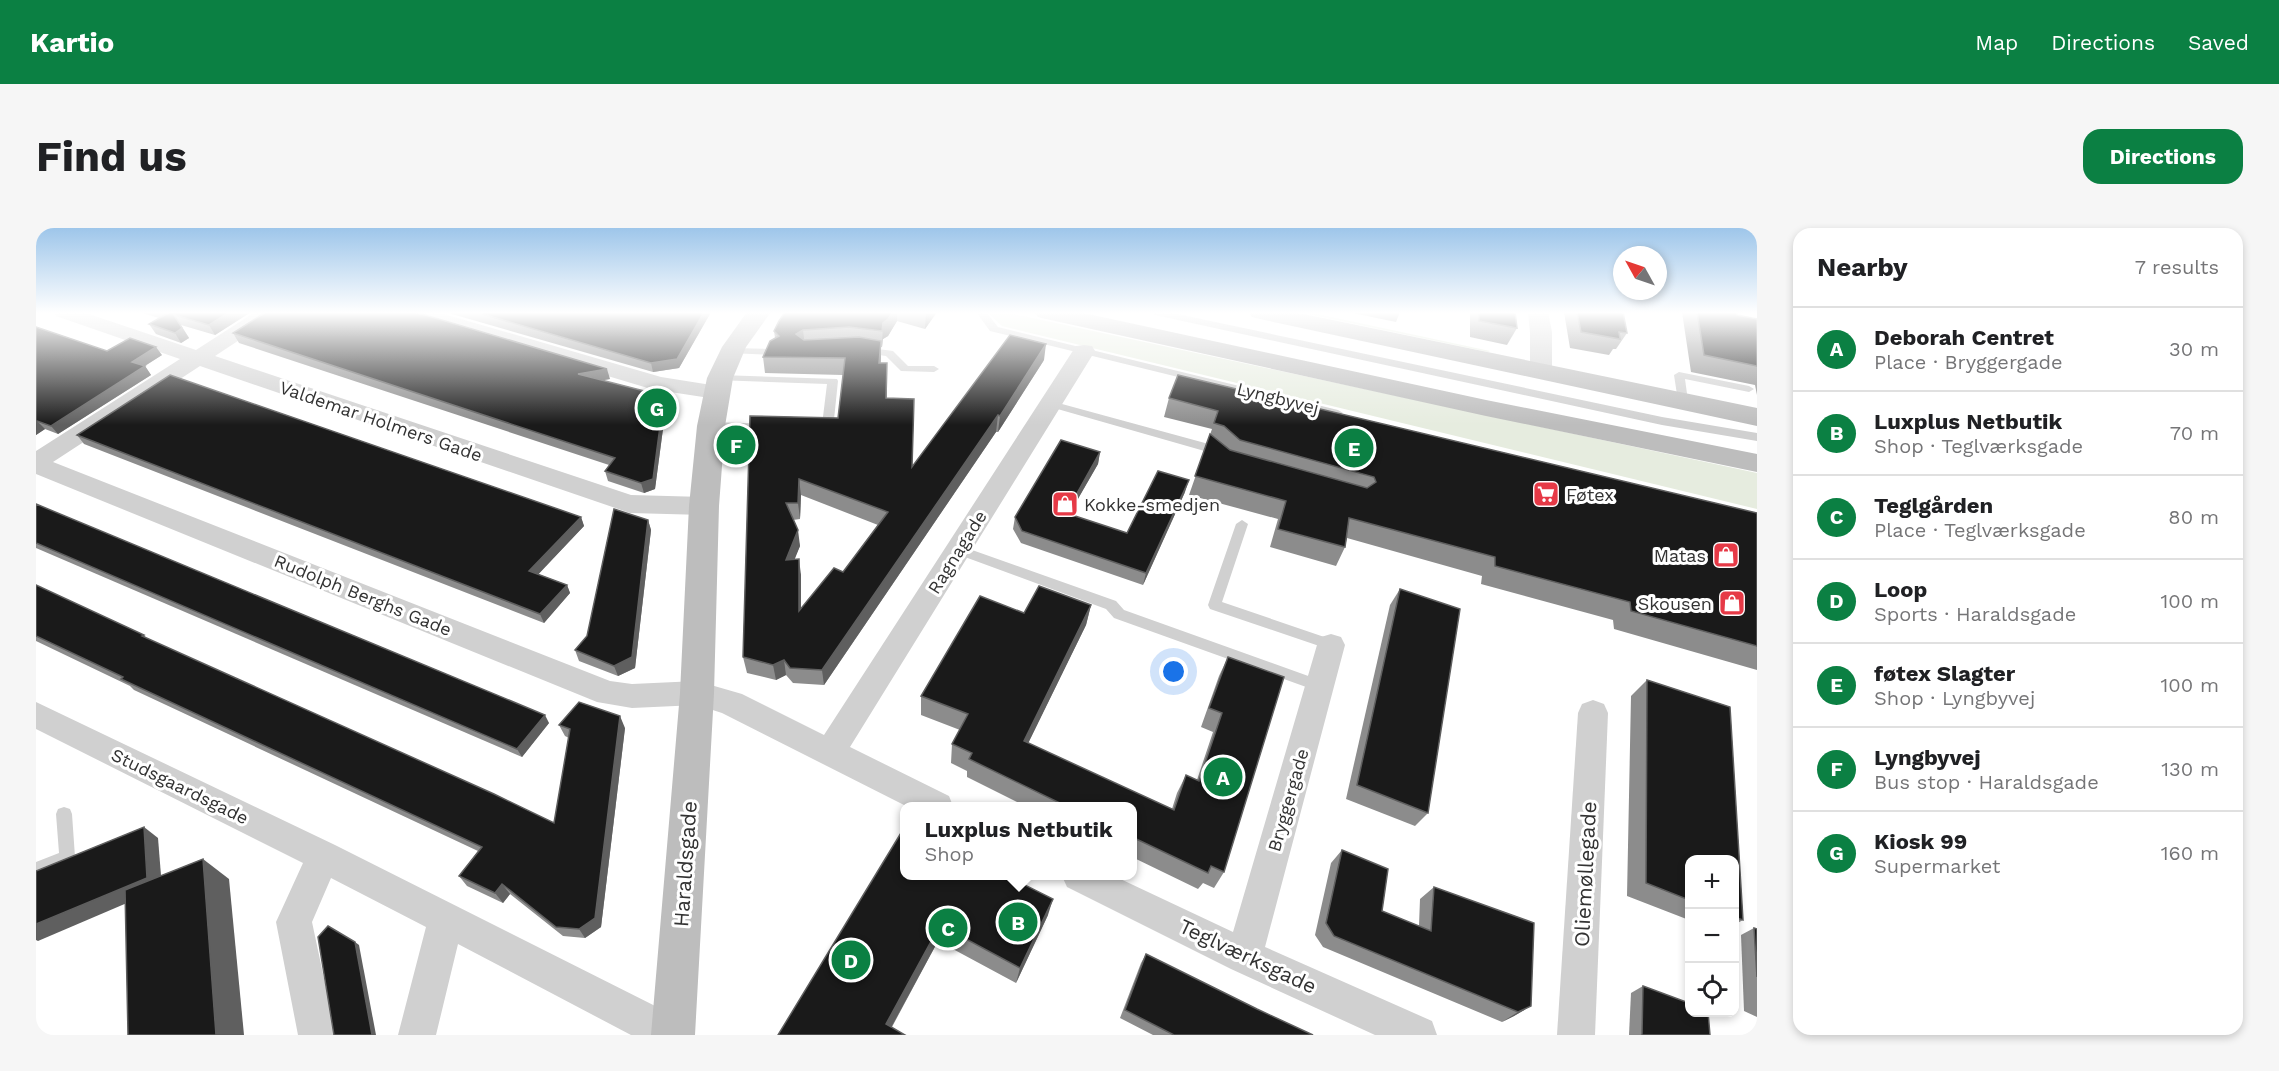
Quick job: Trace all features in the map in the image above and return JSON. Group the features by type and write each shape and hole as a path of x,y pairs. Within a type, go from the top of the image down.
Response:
{"street":[{"name":"Valdemar Holmers Gade","path":"173,350 630,504 704,506"},
{"path":"36,463 210,350"},
{"path":"543,350 659,384 722,373"},
{"name":"Haraldsgade","path":"672,1035 697,693 704,506 711,426 722,373 734,350"},
{"name":"Lyngbyvej","path":"1219,350 1757,464"},
{"path":"1464,350 1541,364 1683,401 1757,417"},
{"path":"1541,350 1541,364"},
{"name":"Ragnagade","path":"830,752 1083,351"},
{"name":"Rudolph Berghs Gade","path":"36,463 608,693 633,696 697,693"},
{"name":"Bryggergade","path":"1244,956 1331,645"},
{"path":"697,693 731,703 927,802"},
{"name":"Oliemøllegade","path":"1576,1035 1593,713"},
{"name":"Studsgaardsgade","path":"36,716 323,856 672,1035"},
{"path":"317,1035 294,922 323,856"},
{"name":"Teglværksgade","path":"1087,880 1244,956 1418,1035"},
{"path":"417,1035 446,919"}],"lane":[{"path":"863,350 889,353 905,369 934,369"},
{"name":"Lyngbyvej","path":"1078,350 1351,416"},
{"path":"1330,350 1662,421 1757,437"},
{"path":"722,373 774,352"},
{"path":"722,373 833,381 827,429 804,429"},
{"path":"1683,401 1679,375 1749,388"},
{"path":"1051,404 1212,449 1228,464"},
{"path":"711,426 780,428"},
{"path":"1242,524 1215,605 1331,645"},
{"path":"958,550 1111,604 1119,614 1320,686"},
{"path":"36,870 67,857 64,813"}],"shaded area":[{"path":"1100,350 1180,350 1757,473 1757,509"}],"building":[{"path":"36,350 152,350 132,362 145,366 51,426 36,421"},
{"path":"284,350 542,350 607,369 578,374 664,396 653,479 641,483 605,471 615,458"},
{"path":"605,350 682,350 677,359 651,363"},
{"path":"766,350 880,350 879,363 887,363 886,398 914,399 912,467 999,350 1042,350 1000,416 998,415 822,670 790,668 784,660 773,665 743,657 750,416 838,418 845,358 763,357","holes":["799,479 888,512 843,572 834,568 799,611 799,559 786,560 798,530 786,503 798,503"]},
{"path":"1703,350 1757,350 1757,366 1704,355"},
{"path":"170,375 581,517 529,571 567,585 540,614 77,435"},
{"path":"1178,375 1757,513 1757,646 1631,611 1630,602 1495,566 1495,557 1349,518 1345,547 1278,529 1286,501 1195,476 1210,434 1230,450 1367,488 1376,482 1374,477 1240,440 1224,426 1214,423 1218,411 1169,398"},
{"path":"1061,440 1100,452 1066,513 1127,533 1158,471 1189,480 1146,573 1022,531 1015,517"},
{"path":"36,504 545,715 517,749 36,543"},
{"path":"614,509 648,520 632,657 614,666 575,650 587,636"},
{"path":"36,585 144,635 142,636 554,823 570,729 559,725 579,702 620,716 595,918 579,929 556,927 502,884 495,893 459,876 482,847 121,679 123,677 36,636"},
{"path":"1039,586 1091,605 1024,741 1174,810 1186,775 1199,781 1222,713 1209,708 1228,657 1284,677 1224,872 1211,866 1208,873 1137,839 1137,802 1058,802 969,759 972,753 952,744 968,714 921,696 980,596 1024,613"},
{"path":"1400,589 1460,609 1428,813 1357,785"},
{"path":"1647,680 1730,707 1743,920 1739,919 1739,855 1685,855 1685,898 1646,883"},
{"path":"144,827 147,878 36,924 36,871"},
{"path":"900,835 900,880 1015,880 1053,899 1020,968 940,925 886,1024 905,1035 778,1035"},
{"path":"1342,850 1388,869 1382,911 1431,931 1434,887 1534,923 1531,1006 1518,1012 1334,936 1326,923"},
{"path":"203,859 216,1035 128,1035 125,890"},
{"path":"328,926 355,942 372,1035 334,1035 318,937"},
{"path":"1754,928 1757,929 1757,977"},
{"path":"1146,954 1313,1035 1174,1035 1125,1010"},
{"path":"1643,986 1685,1002 1685,1017 1708,1017 1710,1035 1642,1035"}],"place":[{"name":"Kiosk 99","path":"657,408"},
{"name":"Lyngbyvej","path":"736,445"},
{"name":"føtex Slagter","path":"1354,448"},
{"name":"Føtex","path":"1546,494"},
{"name":"Kokke-smedjen","path":"1065,504"},
{"name":"Matas","path":"1726,555"},
{"name":"Skousen","path":"1732,603"},
{"name":"Deborah Centret","path":"1223,777"},
{"name":"Luxplus Netbutik","path":"1018,922"},
{"name":"Teglgården","path":"948,928"},
{"name":"Loop","path":"851,960"}]}
